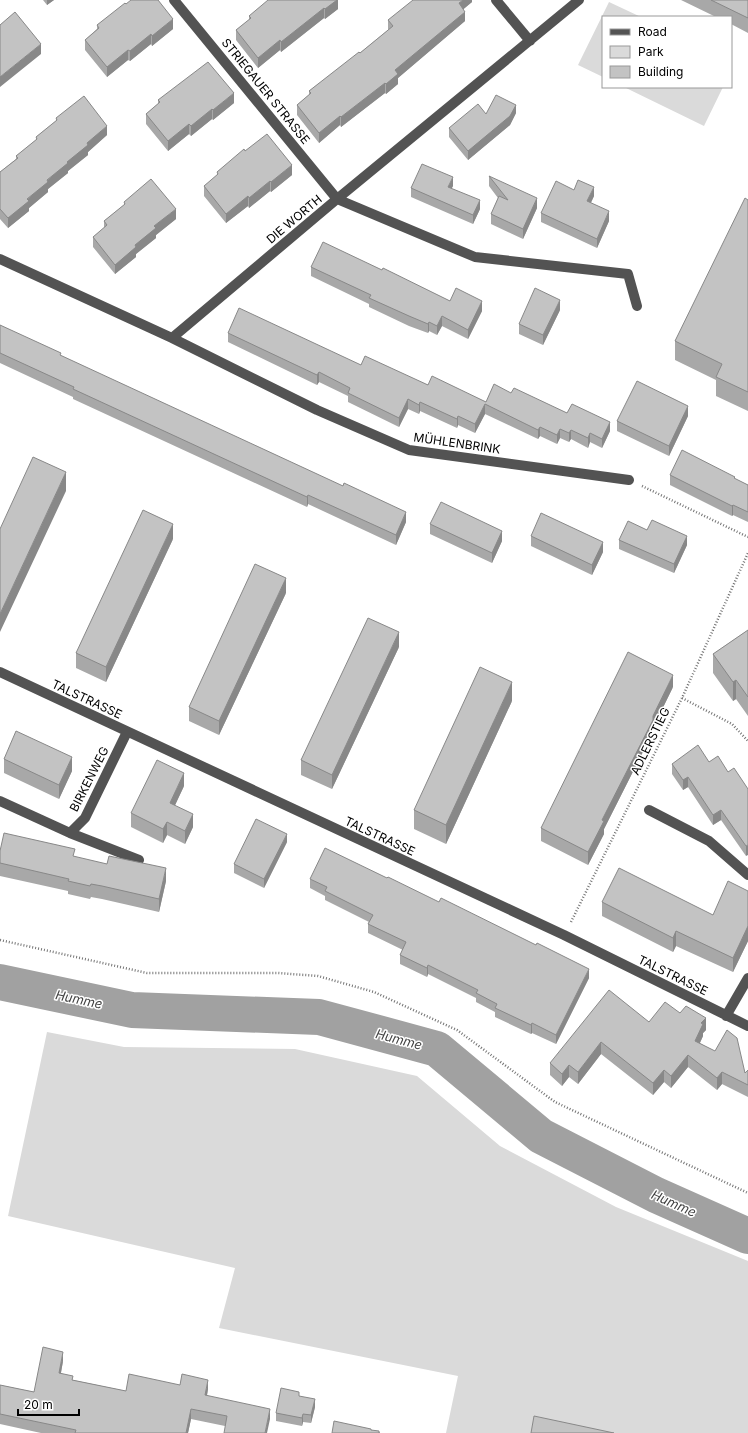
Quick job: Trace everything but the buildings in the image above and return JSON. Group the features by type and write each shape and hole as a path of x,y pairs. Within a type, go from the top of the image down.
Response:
{"street":[{"name":"STRIEGAUER STRASSE","path":"174,0 337,199"},
{"path":"496,0 530,41"},
{"name":"DIE WORTH","path":"172,338 337,199 579,0"},
{"path":"337,199 475,257 628,274 637,306"},
{"path":"0,259 172,338"},
{"name":"MÜHLENBRINK","path":"172,338 317,410 409,450 629,480"},
{"name":"TALSTRASSE","path":"0,672 564,935 748,1026"},
{"name":"BIRKENWEG","path":"70,833 85,818 127,732"},
{"path":"0,801 70,833 139,860"},
{"path":"649,810 709,841 748,875"},
{"path":"726,1016 748,978"}],"path":[{"path":"629,480 748,537"},
{"name":"ADLERSTIEG","path":"564,935 682,698 748,553"},
{"path":"682,698 732,724 748,741"},
{"path":"0,940 147,973 278,973 318,976 374,992 457,1030 555,1102 748,1193"}],"green space":[{"path":"609,2 639,16 602,16"},
{"path":"602,16 602,77 578,65"},
{"path":"626,88 723,88 704,126"},
{"path":"47,1032 124,1047 295,1049 417,1076 500,1146 616,1207 748,1261 748,1433 446,1433 458,1376 219,1328 235,1268 8,1216"}],"waterway":[{"name":"Humme","path":"0,982 132,1010 319,1017 437,1049 541,1136 656,1195 748,1236"}]}
